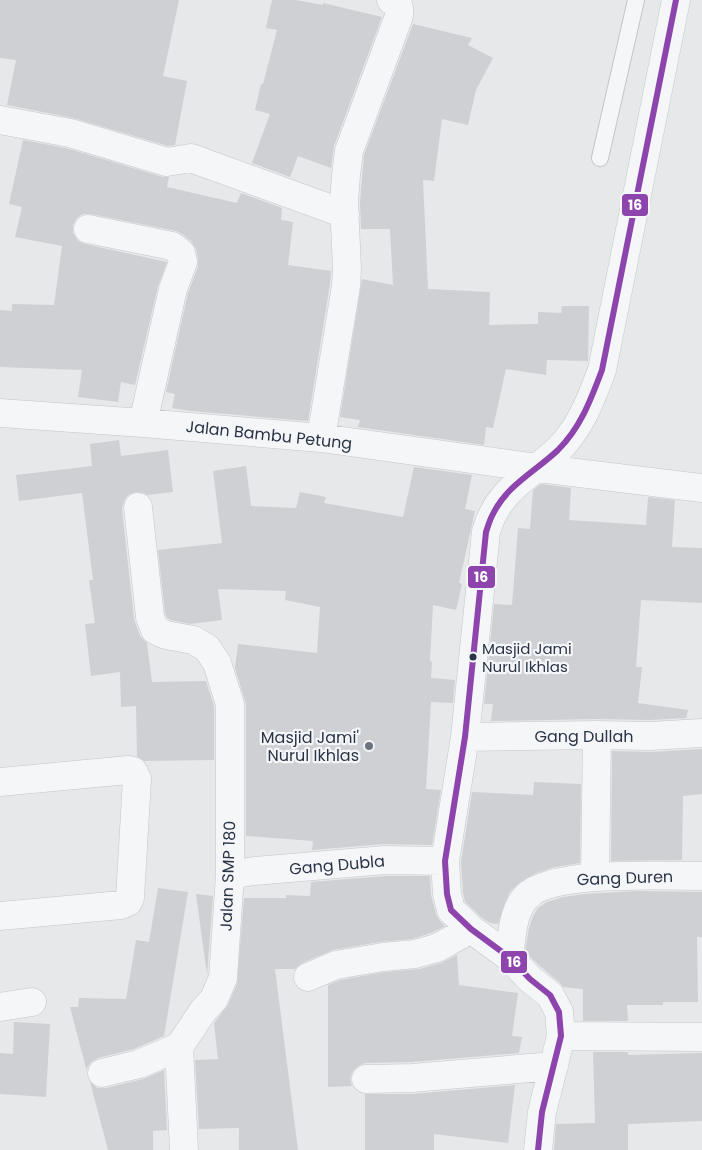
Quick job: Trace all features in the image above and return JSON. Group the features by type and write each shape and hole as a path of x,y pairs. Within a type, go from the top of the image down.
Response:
{"street":[{"path":"321,438 346,286 344,191 349,151 398,16 399,7 393,0"},
{"path":"538,1150 542,1112 561,1036 560,1012 550,995 530,979 509,957 471,929 451,910 447,894 445,861 465,737 486,532 492,514 501,500 516,484 559,449 574,431 588,407 602,370 676,0"},
{"path":"0,120 70,132 167,162 191,158 345,214"},
{"path":"88,229 172,246 181,253 183,262 173,289 142,423"},
{"name":"Jalan Bambu Petung","path":"0,413 321,438 537,468 702,488"},
{"name":"Jalan SMP 180","path":"138,507 150,617 155,630 166,635 193,640 207,648 216,663 230,704 230,875 223,978 214,999 203,1011 180,1047"},
{"name":"Gang Dullah","path":"465,737 650,736 702,733"},
{"path":"595,876 597,735"},
{"path":"0,782 128,770 133,771 137,779 130,898 128,902 121,905 0,916"},
{"name":"Gang Dubla","path":"230,875 386,860 445,861"},
{"name":"Gang Duren","path":"509,957 515,916 518,908 532,891 547,884 595,876 702,876"},
{"path":"308,977 336,965 383,957 416,954 437,948 471,929"},
{"path":"0,1007 32,1002"},
{"path":"561,1036 702,1037"},
{"path":"102,1073 139,1064 180,1047 184,1150"},
{"path":"366,1079 412,1078 554,1066"}],"lane":[{"path":"600,158 636,0"}],"building":[{"path":"0,0 179,0 163,76 187,81 175,145 168,146 73,118 7,105 16,60 0,58"},
{"path":"272,0 296,0 323,5 323,3 382,17 334,146 331,168 298,156 290,177 252,163 270,114 255,110 277,30 266,28"},
{"path":"413,24 472,38 468,45 493,58 476,90 468,125 442,119 434,181 423,180 428,289 490,292 489,325 538,324 538,312 561,313 562,306 589,306 588,361 547,360 546,375 506,369 493,428 486,427 484,445 358,427 360,420 340,417 362,279 393,285 390,229 361,229 360,202 364,155"},
{"path":"23,140 66,148 163,177 169,177 167,187 237,203 241,193 282,208 281,220 293,222 288,265 331,271 308,421 172,408 175,394 166,392 188,293 198,267 196,249 191,241 176,231 91,214 83,214 77,218 73,225 73,233 78,241 167,262 158,286 135,385 121,382 118,402 78,397 82,370 0,367 0,310 12,311 12,304 54,305 62,246 15,237 22,207 9,204"},
{"path":"119,440 121,456 168,450 173,492 147,495 136,492 128,495 122,509 134,619 140,636 147,643 152,682 206,681 214,706 214,760 144,761 137,756 136,706 121,707 120,672 91,676 85,624 95,623 89,580 93,580 82,493 19,501 16,475 92,466 90,444"},
{"path":"246,466 251,506 296,508 300,492 326,497 324,503 403,517 414,467 472,475 465,509 475,511 459,583 462,584 456,610 433,605 431,678 455,680 453,703 431,702 426,789 441,790 432,845 384,844 312,850 313,841 246,836 246,704 235,668 238,644 317,653 320,607 285,600 286,591 218,589 222,620 190,624 171,620 167,618 165,613 158,550 222,543 213,471"},
{"path":"541,484 571,488 569,520 646,525 648,497 675,500 672,547 702,548 702,603 641,600 636,667 642,667 638,703 688,710 686,718 491,721 493,704 484,704 494,604 512,605 518,528 530,529 533,490"},
{"path":"702,749 702,794 683,796 682,860 611,861 612,751 651,752"},
{"path":"534,782 581,784 580,863 555,867 536,873 519,883 510,892 498,924 490,923 465,902 463,892 461,862 472,792 533,795"},
{"path":"386,876 430,876 431,895 436,914 445,926 412,939 333,950 302,963 295,969 275,969 298,1150 239,1150 239,1128 199,1129 195,1060 218,1059 214,1023 228,1005 237,984 244,898 286,898 286,895 310,896 311,882"},
{"path":"158,888 188,892 164,1036 134,1049 98,1058 91,1062 87,1072 70,1007 78,1007 79,998 126,999 136,940 149,942"},
{"path":"637,891 702,892 702,937 697,937 698,1002 663,1002 663,1005 627,1005 628,1021 583,1021 583,989 563,987 525,952 533,916 538,908 547,902 563,897"},
{"path":"196,894 213,896 207,975"},
{"path":"457,955 459,985 518,993 512,1036 522,1037 519,1053 411,1062 365,1063 353,1071 350,1079 352,1086 328,1087 328,985 340,980 385,972 419,969 441,963"},
{"path":"14,1022 50,1024 46,1097 0,1094 0,1053 13,1054"},
{"path":"593,1052 628,1052 628,1055 702,1053 702,1121 628,1124 628,1150 554,1150 556,1124 595,1123"},
{"path":"164,1070 167,1130 153,1131 153,1150 108,1150 90,1082 97,1088 106,1088 143,1079"},
{"path":"515,1085 508,1143 434,1134 434,1150 365,1150 365,1094 413,1094"}],"transit line":[{"name":"16","path":"538,1150 542,1112 561,1036 559,1012 550,995 530,979 509,957 471,929 451,910 447,894 445,861 465,737 486,532 492,516 506,495 558,450 573,432 589,402 602,370 676,0"}],"place":[{"name":"Masjid Jami Nurul Ikhlas","path":"473,657"},
{"name":"Masjid Jami' Nurul Ikhlas","path":"369,746"}]}
